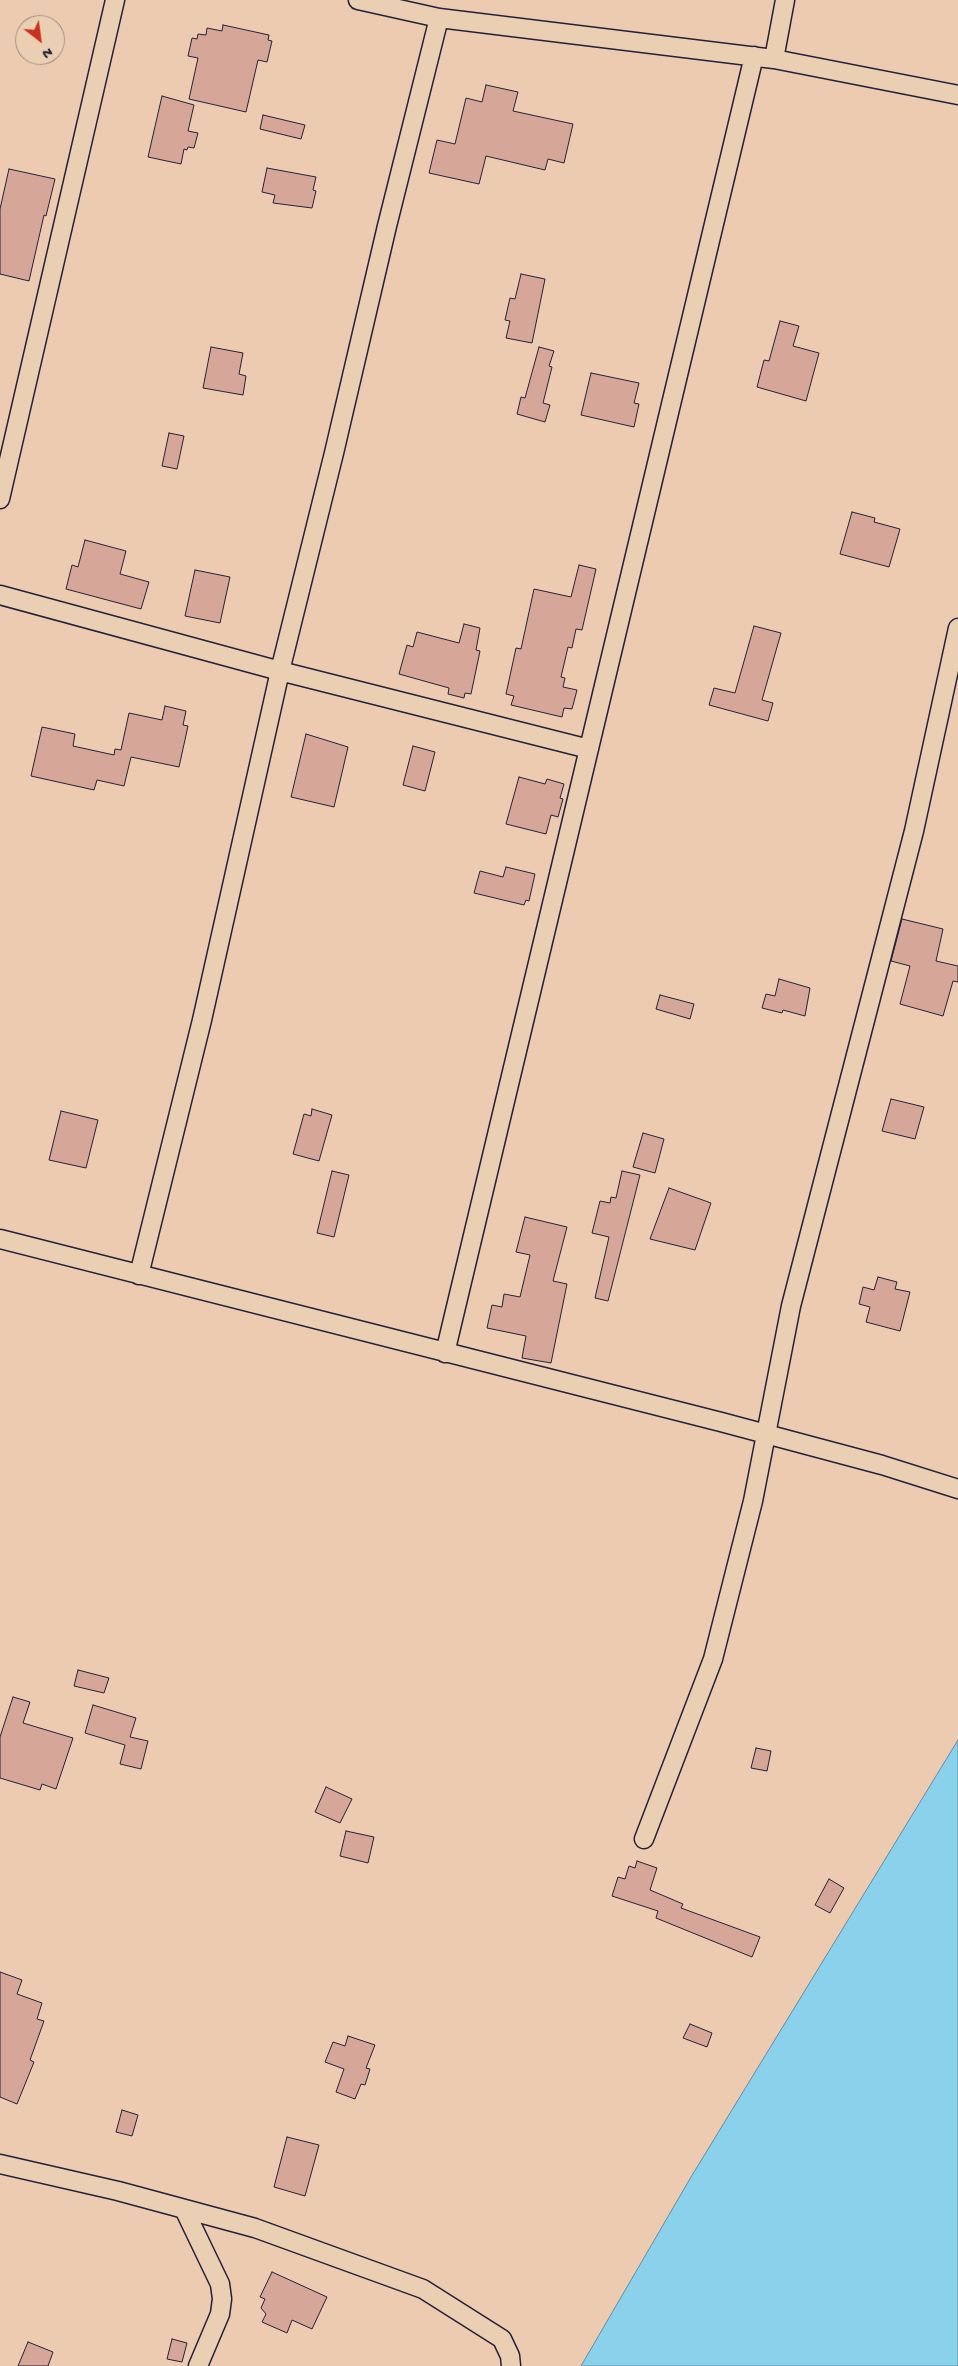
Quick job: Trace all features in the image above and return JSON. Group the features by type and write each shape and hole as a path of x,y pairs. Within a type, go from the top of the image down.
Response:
{"street":[{"path":"0,499 115,0"},
{"path":"358,0 439,18 774,59 958,95"},
{"path":"774,59 785,0"},
{"path":"139,1275 202,1020 280,672 334,453 386,226 439,18"},
{"path":"446,1353 754,56"},
{"path":"0,595 280,672 589,749"},
{"path":"644,1839 713,1659 752,1501 790,1306 912,840 958,628"},
{"path":"0,1239 766,1434 882,1465 958,1489"},
{"path":"0,2164 118,2190 255,2228 423,2289 502,2339 510,2356 511,2366"},
{"path":"184,2209 220,2284 222,2299 220,2314 198,2366"}],"water":[{"path":"958,1740 958,2366 581,2366 691,2177"}],"building":[{"path":"223,25 269,35 268,40 272,41 267,62 258,60 246,112 189,99 198,58 188,56 192,38 197,39 198,34 206,35 207,28 222,31"},
{"path":"486,85 518,92 513,111 573,124 564,163 548,159 545,170 486,156 479,184 429,173 437,140 455,144 466,98 482,102"},
{"path":"162,96 194,105 188,131 198,133 194,148 188,147 187,150 184,149 181,164 148,157"},
{"path":"263,115 305,125 301,139 260,129"},
{"path":"267,168 316,177 313,190 316,191 312,208 273,203 275,195 262,192"},
{"path":"9,169 55,179 46,216 44,215 29,281 0,274 0,209"},
{"path":"521,274 545,279 532,343 506,338 510,321 505,320 510,298 515,299"},
{"path":"780,321 799,326 793,346 819,353 806,401 757,387 764,360 769,361"},
{"path":"211,347 243,353 239,374 246,376 243,395 203,388"},
{"path":"539,347 554,351 549,366 552,367 543,403 550,405 545,422 517,414 521,397 525,398"},
{"path":"591,373 639,383 634,403 639,404 634,427 581,415"},
{"path":"169,433 184,436 177,469 162,466"},
{"path":"852,512 875,518 874,522 900,529 889,567 840,554"},
{"path":"85,540 126,551 120,574 149,582 141,609 66,589 72,565 78,567"},
{"path":"579,565 596,569 582,630 576,629 572,648 568,647 561,677 565,678 563,687 577,690 572,709 564,708 562,717 511,705 514,696 506,694 516,648 521,649 534,589 571,597"},
{"path":"195,570 230,577 220,623 185,616"},
{"path":"464,624 480,628 476,650 480,651 471,694 465,693 464,698 448,694 449,688 399,674 407,645 413,647 417,632 459,643"},
{"path":"754,626 781,633 762,700 773,703 768,721 709,705 714,688 735,693"},
{"path":"165,706 186,711 183,725 188,726 179,767 131,757 124,786 97,780 94,790 31,776 42,727 75,734 73,746 114,755 115,749 121,750 129,713 162,720"},
{"path":"306,734 348,747 334,807 291,797"},
{"path":"413,746 435,752 425,791 403,785"},
{"path":"519,777 545,784 547,779 564,784 560,798 563,799 558,817 551,815 546,834 506,824"},
{"path":"506,867 535,874 529,901 526,900 524,905 474,893 480,871 503,877"},
{"path":"902,919 943,929 936,961 958,966 958,982 953,981 943,1016 900,1004 910,966 891,961"},
{"path":"779,979 810,988 805,1016 783,1010 782,1013 762,1008 766,994 775,996"},
{"path":"660,995 694,1004 690,1019 656,1009"},
{"path":"891,1099 924,1107 915,1139 882,1131"},
{"path":"312,1109 332,1115 319,1161 293,1154 304,1114 311,1116"},
{"path":"61,1111 98,1120 86,1168 49,1160"},
{"path":"643,1133 664,1139 655,1173 633,1167"},
{"path":"332,1171 349,1175 334,1237 317,1233"},
{"path":"622,1171 640,1175 608,1301 595,1298 609,1237 592,1233 600,1201 610,1203 611,1197 616,1198"},
{"path":"669,1188 711,1203 695,1250 650,1239"},
{"path":"525,1217 567,1227 553,1281 567,1284 551,1363 522,1358 526,1336 487,1328 492,1305 502,1307 504,1294 520,1297 530,1255 516,1252"},
{"path":"878,1277 897,1282 895,1289 910,1292 900,1331 866,1322 870,1307 859,1304 863,1287 874,1290"},
{"path":"78,1670 109,1678 104,1693 74,1686"},
{"path":"13,1697 30,1702 23,1723 73,1738 56,1789 42,1784 40,1790 0,1778 0,1737"},
{"path":"93,1705 136,1718 130,1737 148,1741 141,1769 120,1764 125,1745 85,1733"},
{"path":"756,1748 771,1751 767,1771 751,1768"},
{"path":"326,1787 352,1799 340,1823 315,1812"},
{"path":"346,1831 374,1837 368,1863 340,1856"},
{"path":"637,1861 657,1868 650,1890 683,1904 681,1908 760,1937 752,1957 656,1918 658,1911 612,1896 618,1877 625,1879 629,1866 635,1868"},
{"path":"829,1879 844,1888 830,1913 815,1905"},
{"path":"0,1972 22,1980 17,1994 42,2003 37,2019 44,2021 30,2060 34,2062 17,2104 0,2097"},
{"path":"690,2024 712,2033 707,2047 683,2038"},
{"path":"348,2036 375,2045 366,2068 370,2069 365,2085 361,2084 355,2099 336,2092 344,2069 325,2062 333,2042 345,2046"},
{"path":"122,2110 138,2115 132,2136 116,2132"},
{"path":"287,2137 319,2145 305,2196 274,2187"},
{"path":"272,2272 327,2297 312,2329 292,2320 287,2333 262,2322 266,2314 261,2308 265,2299 260,2297"},
{"path":"172,2339 187,2343 182,2362 167,2359"},
{"path":"28,2342 53,2352 48,2366 18,2366"}]}
